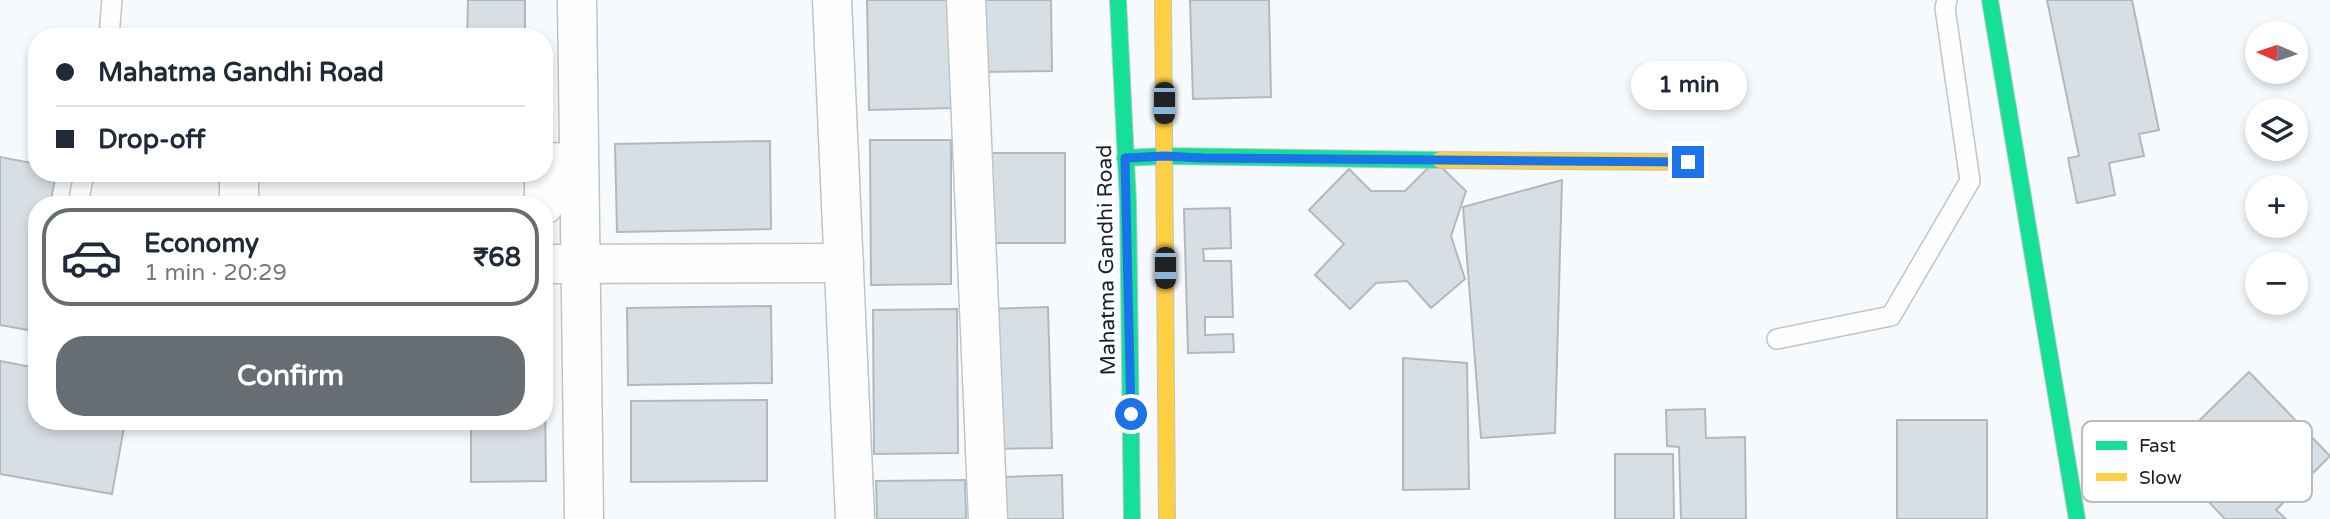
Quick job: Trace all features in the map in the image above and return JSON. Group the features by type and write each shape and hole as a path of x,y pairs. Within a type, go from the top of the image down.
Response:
{"street":[{"path":"577,0 556,166 584,519"},
{"path":"832,0 855,519"},
{"path":"966,0 988,519"},
{"name":"Mahatma Gandhi Road","path":"1118,0 1128,202 1132,519"},
{"path":"1163,0 1167,519"},
{"path":"1990,0 2077,519"},
{"path":"1125,158 1164,156 1688,162"},
{"path":"562,264 844,263"}],"lane":[{"path":"110,28 112,0"},
{"path":"1777,339 1891,316 1970,181 1945,8 1947,0"}],"building":[{"path":"468,0 525,0 525,28 467,28"},
{"path":"867,0 950,0 952,108 869,110"},
{"path":"974,0 1051,0 1052,71 976,72"},
{"path":"1190,0 1269,0 1271,97 1193,99"},
{"path":"2047,0 2132,0 2159,130 2139,134 2144,156 2109,163 2115,195 2077,203 2068,158 2079,156"},
{"path":"870,140 951,140 951,284 871,285"},
{"path":"770,141 771,229 617,232 615,144"},
{"path":"988,153 1065,153 1065,243 988,243"},
{"path":"0,157 28,162 28,182 54,182 52,196 28,196 28,330 0,325"},
{"path":"1435,161 1466,191 1451,236 1465,279 1431,308 1407,281 1376,283 1350,309 1315,275 1344,244 1309,210 1349,169 1371,191 1405,191"},
{"path":"1562,180 1555,433 1481,438 1463,207"},
{"path":"1230,208 1231,248 1203,249 1204,261 1231,261 1233,317 1205,317 1205,335 1233,334 1234,352 1188,353 1184,209"},
{"path":"771,306 772,383 628,385 627,308"},
{"path":"1048,307 1052,448 989,449 985,309"},
{"path":"957,309 958,453 874,454 873,310"},
{"path":"1403,358 1467,363 1469,489 1403,490"},
{"path":"0,361 28,366 28,430 124,430 112,494 0,474"},
{"path":"2249,372 2296,421 2199,421"},
{"path":"767,400 767,481 631,482 631,401"},
{"path":"1705,409 1706,438 1745,437 1746,519 1681,519 1679,447 1667,446 1666,410"},
{"path":"1897,420 1987,420 1987,519 1897,519"},
{"path":"471,430 545,430 546,481 471,482"},
{"path":"2312,437 2330,456 2312,474"},
{"path":"1615,454 1673,454 1674,519 1615,519"},
{"path":"1062,475 1063,519 1003,519 1002,477"},
{"path":"965,480 966,519 877,519 876,481"},
{"path":"2209,502 2284,502 2276,510 2286,519 2225,519"}],"traffic: fast":[{"path":"1118,0 1128,202 1132,519"},
{"path":"1990,0 2077,519"},
{"path":"1125,158 1164,156 1440,160"}],"traffic: slow":[{"path":"1163,0 1167,519"},
{"path":"1440,160 1688,162"}],"route":[{"path":"1131,414 1125,158 1164,156 1688,162"}]}
